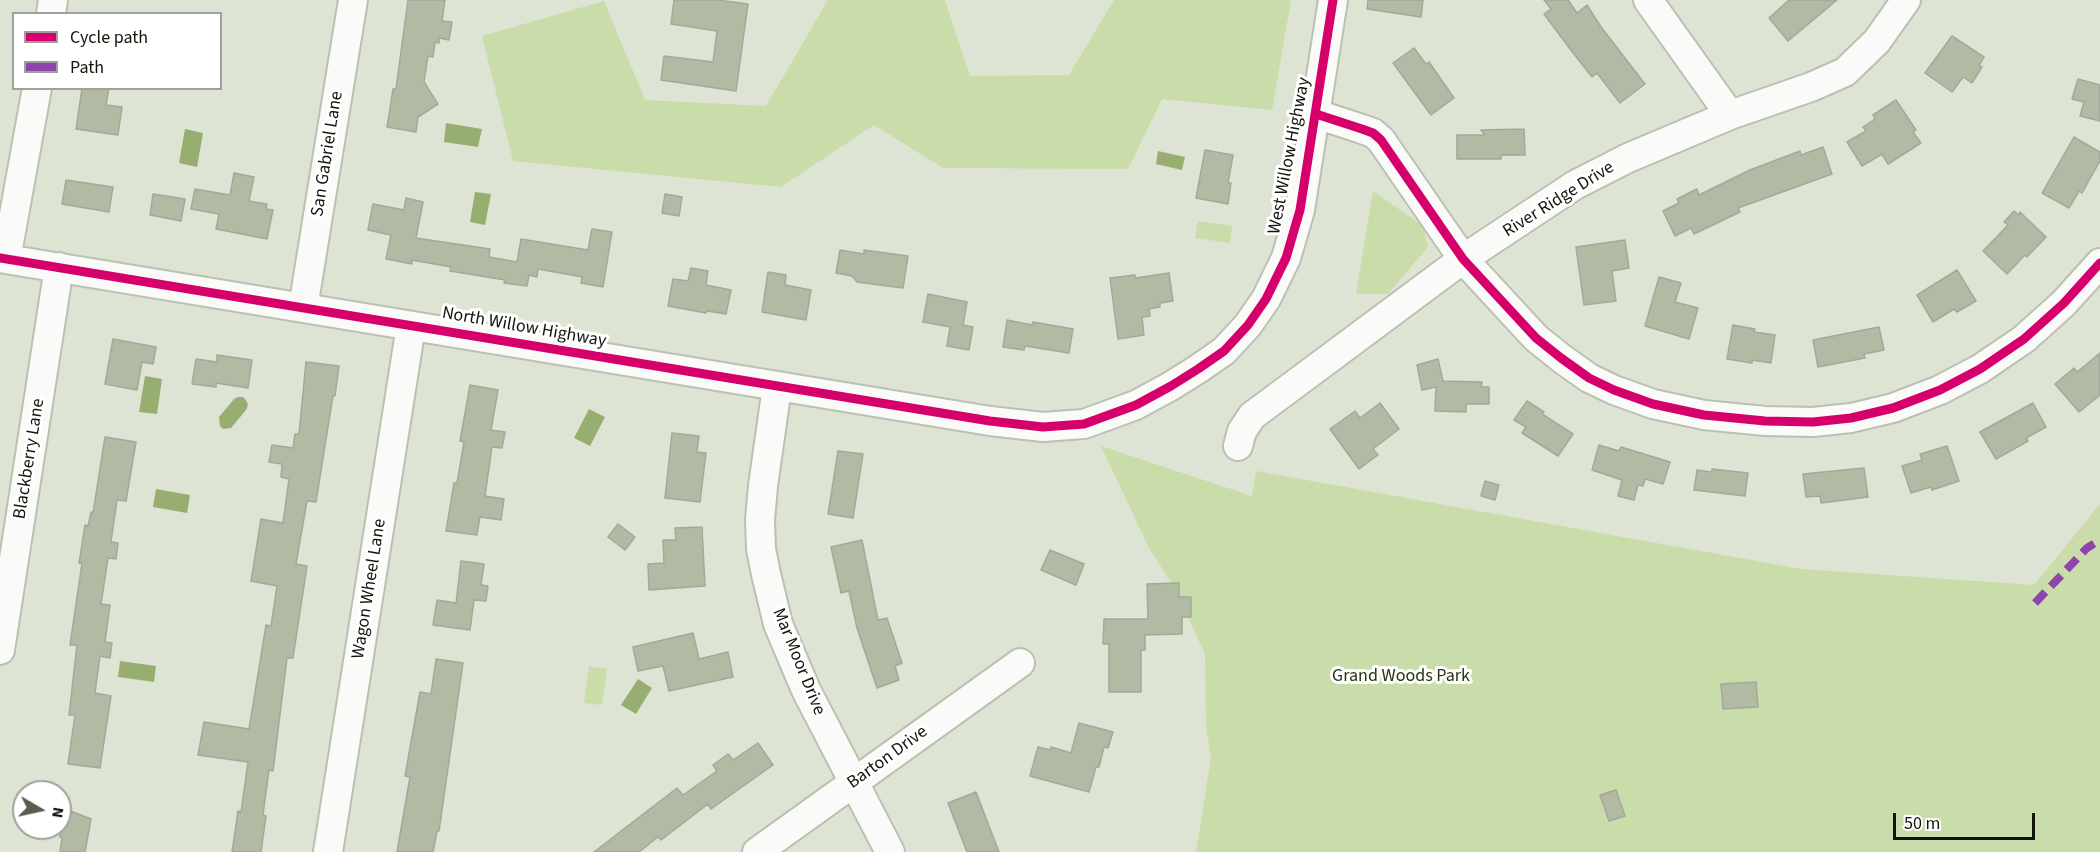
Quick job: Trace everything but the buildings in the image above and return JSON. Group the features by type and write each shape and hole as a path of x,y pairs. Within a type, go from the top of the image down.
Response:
{"street":[{"name":"San Gabriel Lane","path":"303,308 353,0"},
{"name":"West Willow Highway","path":"1043,427 1084,424 1136,405 1172,386 1224,351 1248,325 1266,299 1286,258 1300,210 1334,0"},
{"path":"1648,0 1730,115"},
{"name":"River Ridge Drive","path":"1238,446 1242,431 1252,416 1463,260 1575,185 1628,158 1730,115 1811,87 1845,72 1877,41 1906,0"},
{"path":"3,258 37,90"},
{"path":"1316,114 1373,133 1381,140 1463,260 1536,338 1589,378 1614,390 1653,404 1704,415 1765,421 1814,422 1851,418 1893,408 1940,390 1980,369 2024,339 2064,303 2100,263"},
{"name":"North Willow Highway","path":"3,258 777,387 990,421 1043,427"},
{"name":"Blackberry Lane","path":"0,650 59,267"},
{"name":"Wagon Wheel Lane","path":"328,852 411,326"},
{"name":"Mar Moor Drive","path":"777,387 760,520 761,549 778,624 806,690 890,852"},
{"name":"Barton Drive","path":"757,852 1020,663"}],"green space":[{"path":"828,0 945,0 970,76 1069,75 1114,0 1291,0 1272,110 1162,99 1128,169 943,168 874,125 781,187 513,161 482,36 604,1 645,100 766,106"},
{"path":"1373,191 1423,226 1428,247 1388,294 1356,294"},
{"path":"1198,221 1232,226 1230,243 1195,238"},
{"name":"Grand Woods Park","path":"1101,446 1252,496 1256,471 1801,569 2034,585 2100,504 2100,852 1196,852 1211,758 1206,725 1205,654 1175,589 1148,546"},
{"path":"589,666 607,669 602,705 584,703"}],"shaded area":[{"path":"446,123 482,129 478,147 444,142"},
{"path":"185,129 203,133 197,167 179,163"},
{"path":"1158,151 1185,157 1182,170 1156,164"},
{"path":"475,192 491,194 485,225 470,222"},
{"path":"145,376 162,379 157,414 139,412"},
{"path":"238,397 246,400 248,405 246,410 231,428 223,429 220,426 219,417"},
{"path":"589,409 605,417 590,446 574,438"},
{"path":"156,489 190,495 187,513 153,507"},
{"path":"120,661 156,666 154,682 118,677"},
{"path":"638,679 652,688 636,714 621,705"}],"marked path":[{"path":"2035,603 2087,548 2100,540"}],"cycle path":[{"path":"0,258 990,421 1043,427 1084,424 1136,405 1198,369 1224,351 1248,325 1266,299 1286,258 1300,210 1333,0"},
{"path":"1316,114 1373,133 1381,140 1463,259 1536,338 1561,358 1589,378 1614,390 1653,404 1704,415 1765,421 1813,422 1851,418 1893,408 1940,390 1980,369 2024,339 2064,303 2100,263"}]}
